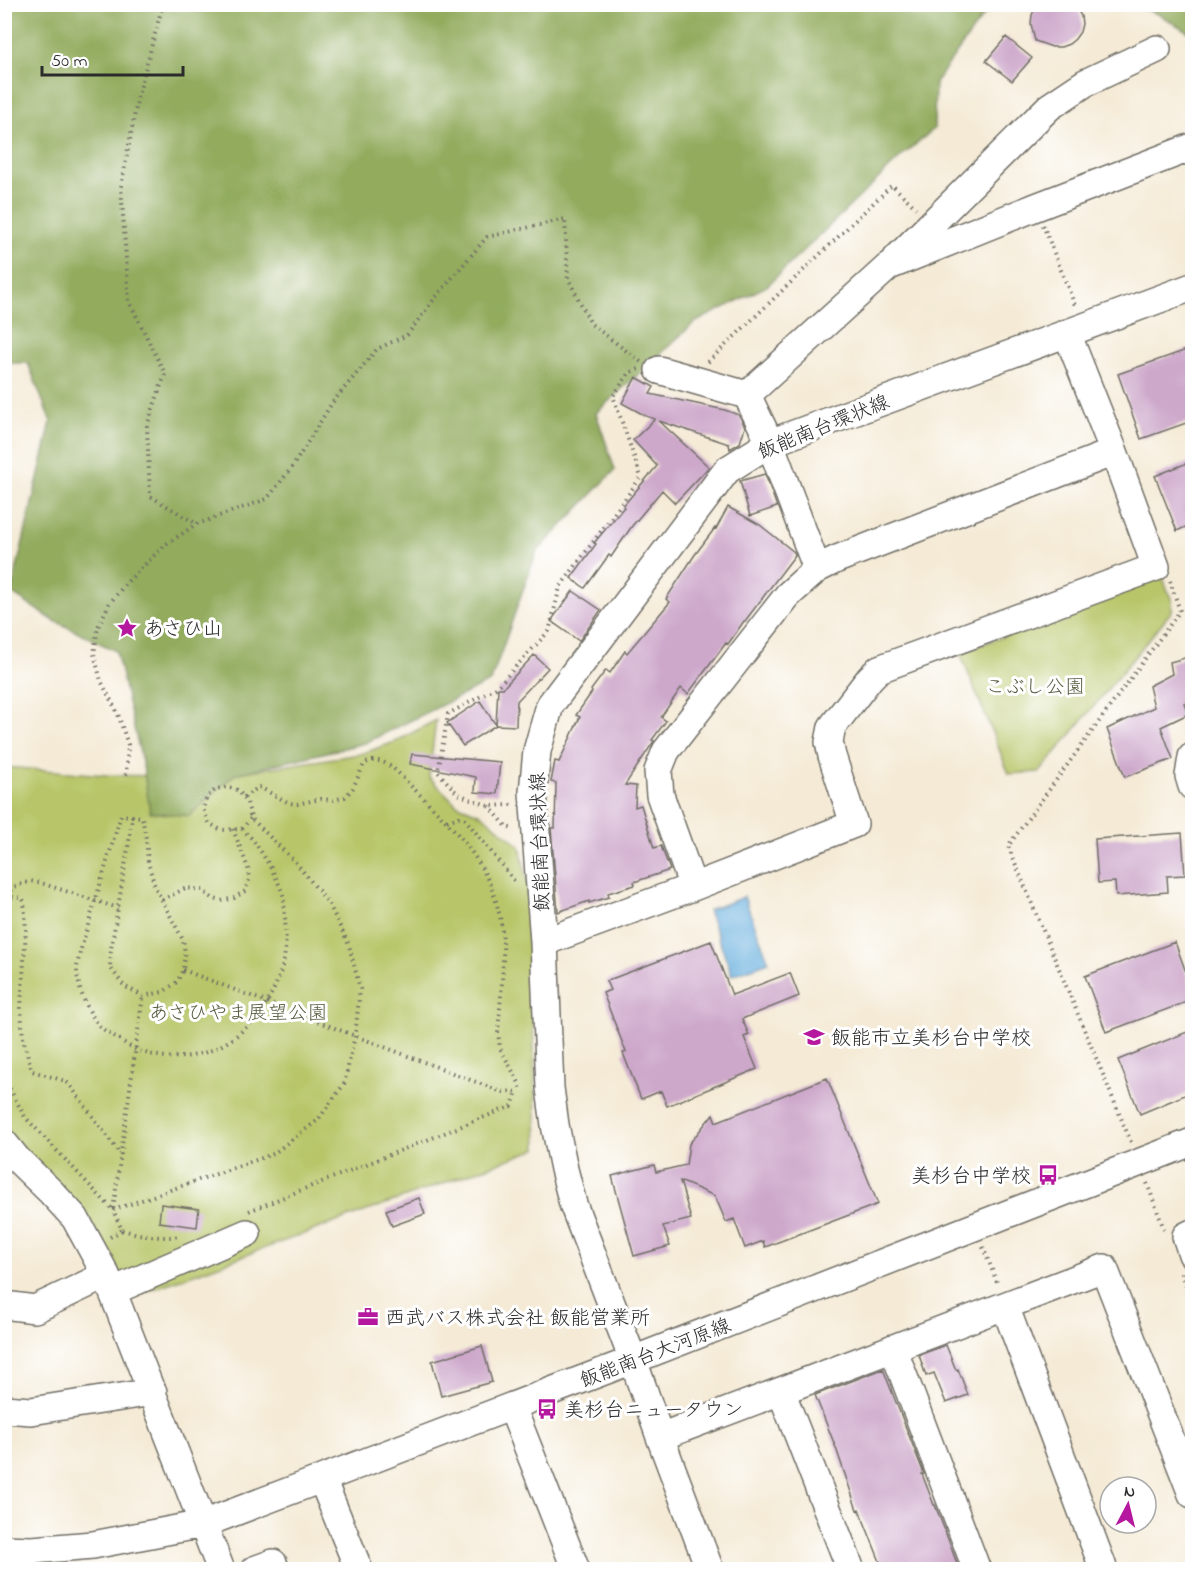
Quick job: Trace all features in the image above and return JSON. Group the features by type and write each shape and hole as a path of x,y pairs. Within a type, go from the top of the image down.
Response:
{"street":[{"path":"747,395 889,266 1049,107 1085,83 1157,49"},
{"path":"889,266 1192,147"},
{"name":"飯能南台環状線","path":"701,1567 633,1360 573,1204 555,1125 550,1088 544,942 533,792 537,751 550,705 727,470 770,443 1192,287"},
{"path":"544,942 854,824 829,742 832,727 879,669 1156,567 1114,452 1075,330"},
{"path":"659,370 747,395 770,443 817,569"},
{"path":"693,887 660,795 658,771 666,751 788,595 817,569 837,559 1114,452"},
{"path":"1192,757 1189,776 1192,786"},
{"name":"飯能南台大河原線","path":"4,1549 32,1550 93,1545 203,1524 512,1407 1192,1142"},
{"path":"9,1157 51,1192 75,1218 110,1283 221,1569"},
{"path":"4,1305 35,1309 110,1283 243,1224"},
{"path":"1192,1233 1186,1236 1192,1254"},
{"path":"660,1437 1104,1268 1192,1494"},
{"path":"1005,1305 1104,1569"},
{"path":"894,1348 977,1569"},
{"path":"781,1391 851,1569"},
{"path":"4,1409 31,1410 153,1392"},
{"path":"512,1407 576,1569"},
{"path":"322,1479 359,1569"},
{"path":"254,1569 273,1563 276,1569"}],"path":[{"path":"163,4 138,96 121,187 129,301 165,374 147,426 150,496 197,524"},
{"path":"690,379 892,185 931,223"},
{"path":"1036,207 1075,330"},
{"path":"126,775 128,745 118,714 101,681 94,654 98,627 109,604 128,581 165,545 197,524 267,499 293,466 332,403 377,349 407,335 435,298 488,237 565,219 568,278 591,324 646,367 630,372 613,396 641,477 560,587 549,631 496,687 448,714 438,772 459,794 489,806 535,816"},
{"path":"1139,1163 1008,846 1180,611 1169,578"},
{"path":"244,797 259,787 289,803 297,804 345,797 353,788 364,764 374,760 382,761 393,768 447,821 475,854 495,896 503,942 498,1033 500,1048 521,1090"},
{"path":"112,1210 273,1154 318,1120 344,1084 355,1036 360,989 349,945 329,904 298,865 251,818 244,797 237,790 227,787 216,789 207,797 203,809 209,823 221,830 242,829 255,842 283,896 286,935 284,959 277,982 267,1002 250,1024 236,1036 202,1054 176,1058 154,1055 136,1050 102,1028 90,1011 80,990 77,971 80,952 121,815 132,816 142,817 148,862 155,887 183,940 185,952 183,970 177,982 163,992 143,996 124,986 110,967 132,816"},
{"path":"489,806 507,827 517,831 535,816"},
{"path":"447,821 459,817 465,819 520,888 539,885"},
{"path":"242,829 251,818"},
{"path":"162,900 186,888 202,890 212,898 221,901 234,898 245,891 250,877 233,829"},
{"path":"4,907 6,896 13,887 31,881 118,908"},
{"path":"6,896 22,898 24,901 26,930 21,1008 23,1039 32,1071 69,1084 121,1155"},
{"path":"183,970 502,1092 516,1090 512,1106 243,1224"},
{"path":"112,1210 143,996"},
{"path":"4,1078 25,1117 112,1210"},
{"path":"976,1227 1005,1305"},
{"path":"122,1230 170,1238 189,1235"}],"green space":[{"path":"4,5 991,5 935,83 934,129 902,156 767,286 694,323 596,413 615,470 536,553 491,681 365,743 235,774 189,816 150,812 143,766 116,651 53,620 11,593 51,422 28,363 5,363"},
{"path":"1135,5 1192,5 1192,34 1160,15"},
{"name":"こぶし公園","path":"1162,576 1172,601 1172,611 1040,772 1009,774 960,653"},
{"name":"あさひやま展望公園","path":"436,720 429,777 456,804 481,814 520,846 529,891 537,1149 128,1298 5,1130 4,767 106,775 211,777 360,754 395,742"}],"water":[{"path":"744,897 769,962 732,975 708,910"}],"building":[{"path":"1037,4 1074,4 1081,16 1082,24 1075,39 1061,47 1052,47 1035,41 1031,24"},
{"path":"1006,37 1032,58 1012,81 986,61"},
{"path":"1192,348 1192,421 1141,439 1118,374"},
{"path":"636,377 654,387 650,394 725,410 739,415 745,427 740,443 730,449 729,444 659,421 709,467 675,503 662,490 585,588 571,578 596,544 594,543 657,466 633,440 655,419 622,403"},
{"path":"1192,461 1192,524 1177,531 1155,476"},
{"path":"765,474 777,507 750,516 740,481"},
{"path":"728,507 760,525 795,555 688,694 681,688 661,717 666,721 625,785 636,786 635,807 641,805 654,848 661,846 670,870 634,882 635,885 608,893 609,897 589,903 589,901 558,912 551,828 555,828 556,783 551,782 555,761 559,762 580,717 576,715 592,692 591,690 606,670 610,673 625,651 627,653 670,602 666,599 694,556 716,529"},
{"path":"573,591 601,610 579,641 551,621"},
{"path":"534,655 548,668 517,701 516,726 496,725 498,688 503,688"},
{"path":"1192,656 1192,700 1184,703 1188,714 1161,727 1173,759 1125,777 1107,729 1154,707 1149,686 1172,674 1170,662"},
{"path":"480,701 496,725 463,746 447,723"},
{"path":"412,754 500,762 497,794 475,792 476,777 410,764"},
{"path":"1182,833 1185,875 1167,876 1168,892 1116,896 1115,882 1098,883 1095,839"},
{"path":"711,941 732,995 790,973 799,996 742,1019 749,1035 744,1037 757,1069 667,1106 661,1091 641,1099 603,993 610,990 606,981"},
{"path":"1175,942 1192,989 1192,1000 1106,1032 1085,976"},
{"path":"1192,1030 1192,1092 1140,1114 1118,1060"},
{"path":"827,1078 878,1204 765,1247 763,1241 745,1248 734,1219 726,1222 715,1196 680,1181 691,1219 663,1226 670,1246 634,1256 612,1176 654,1165 656,1172 686,1165 689,1144 713,1114 716,1122"},
{"path":"419,1198 425,1214 392,1226 386,1210"},
{"path":"161,1204 199,1209 197,1227 159,1222"},
{"path":"946,1345 968,1395 946,1403 934,1373 926,1376 919,1355"},
{"path":"482,1346 492,1382 441,1396 432,1361"},
{"path":"883,1369 959,1569 883,1569 859,1509 857,1510 815,1395"}],"place":[{"name":"あさひ山","path":"127,628"},
{"name":"飯能市立美杉台中学校","path":"814,1037"},
{"name":"美杉台中学校","path":"1048,1175"},
{"name":"西武バス株式会社 飯能営業所","path":"368,1317"},
{"name":"美杉台ニュータウン","path":"547,1409"}]}
